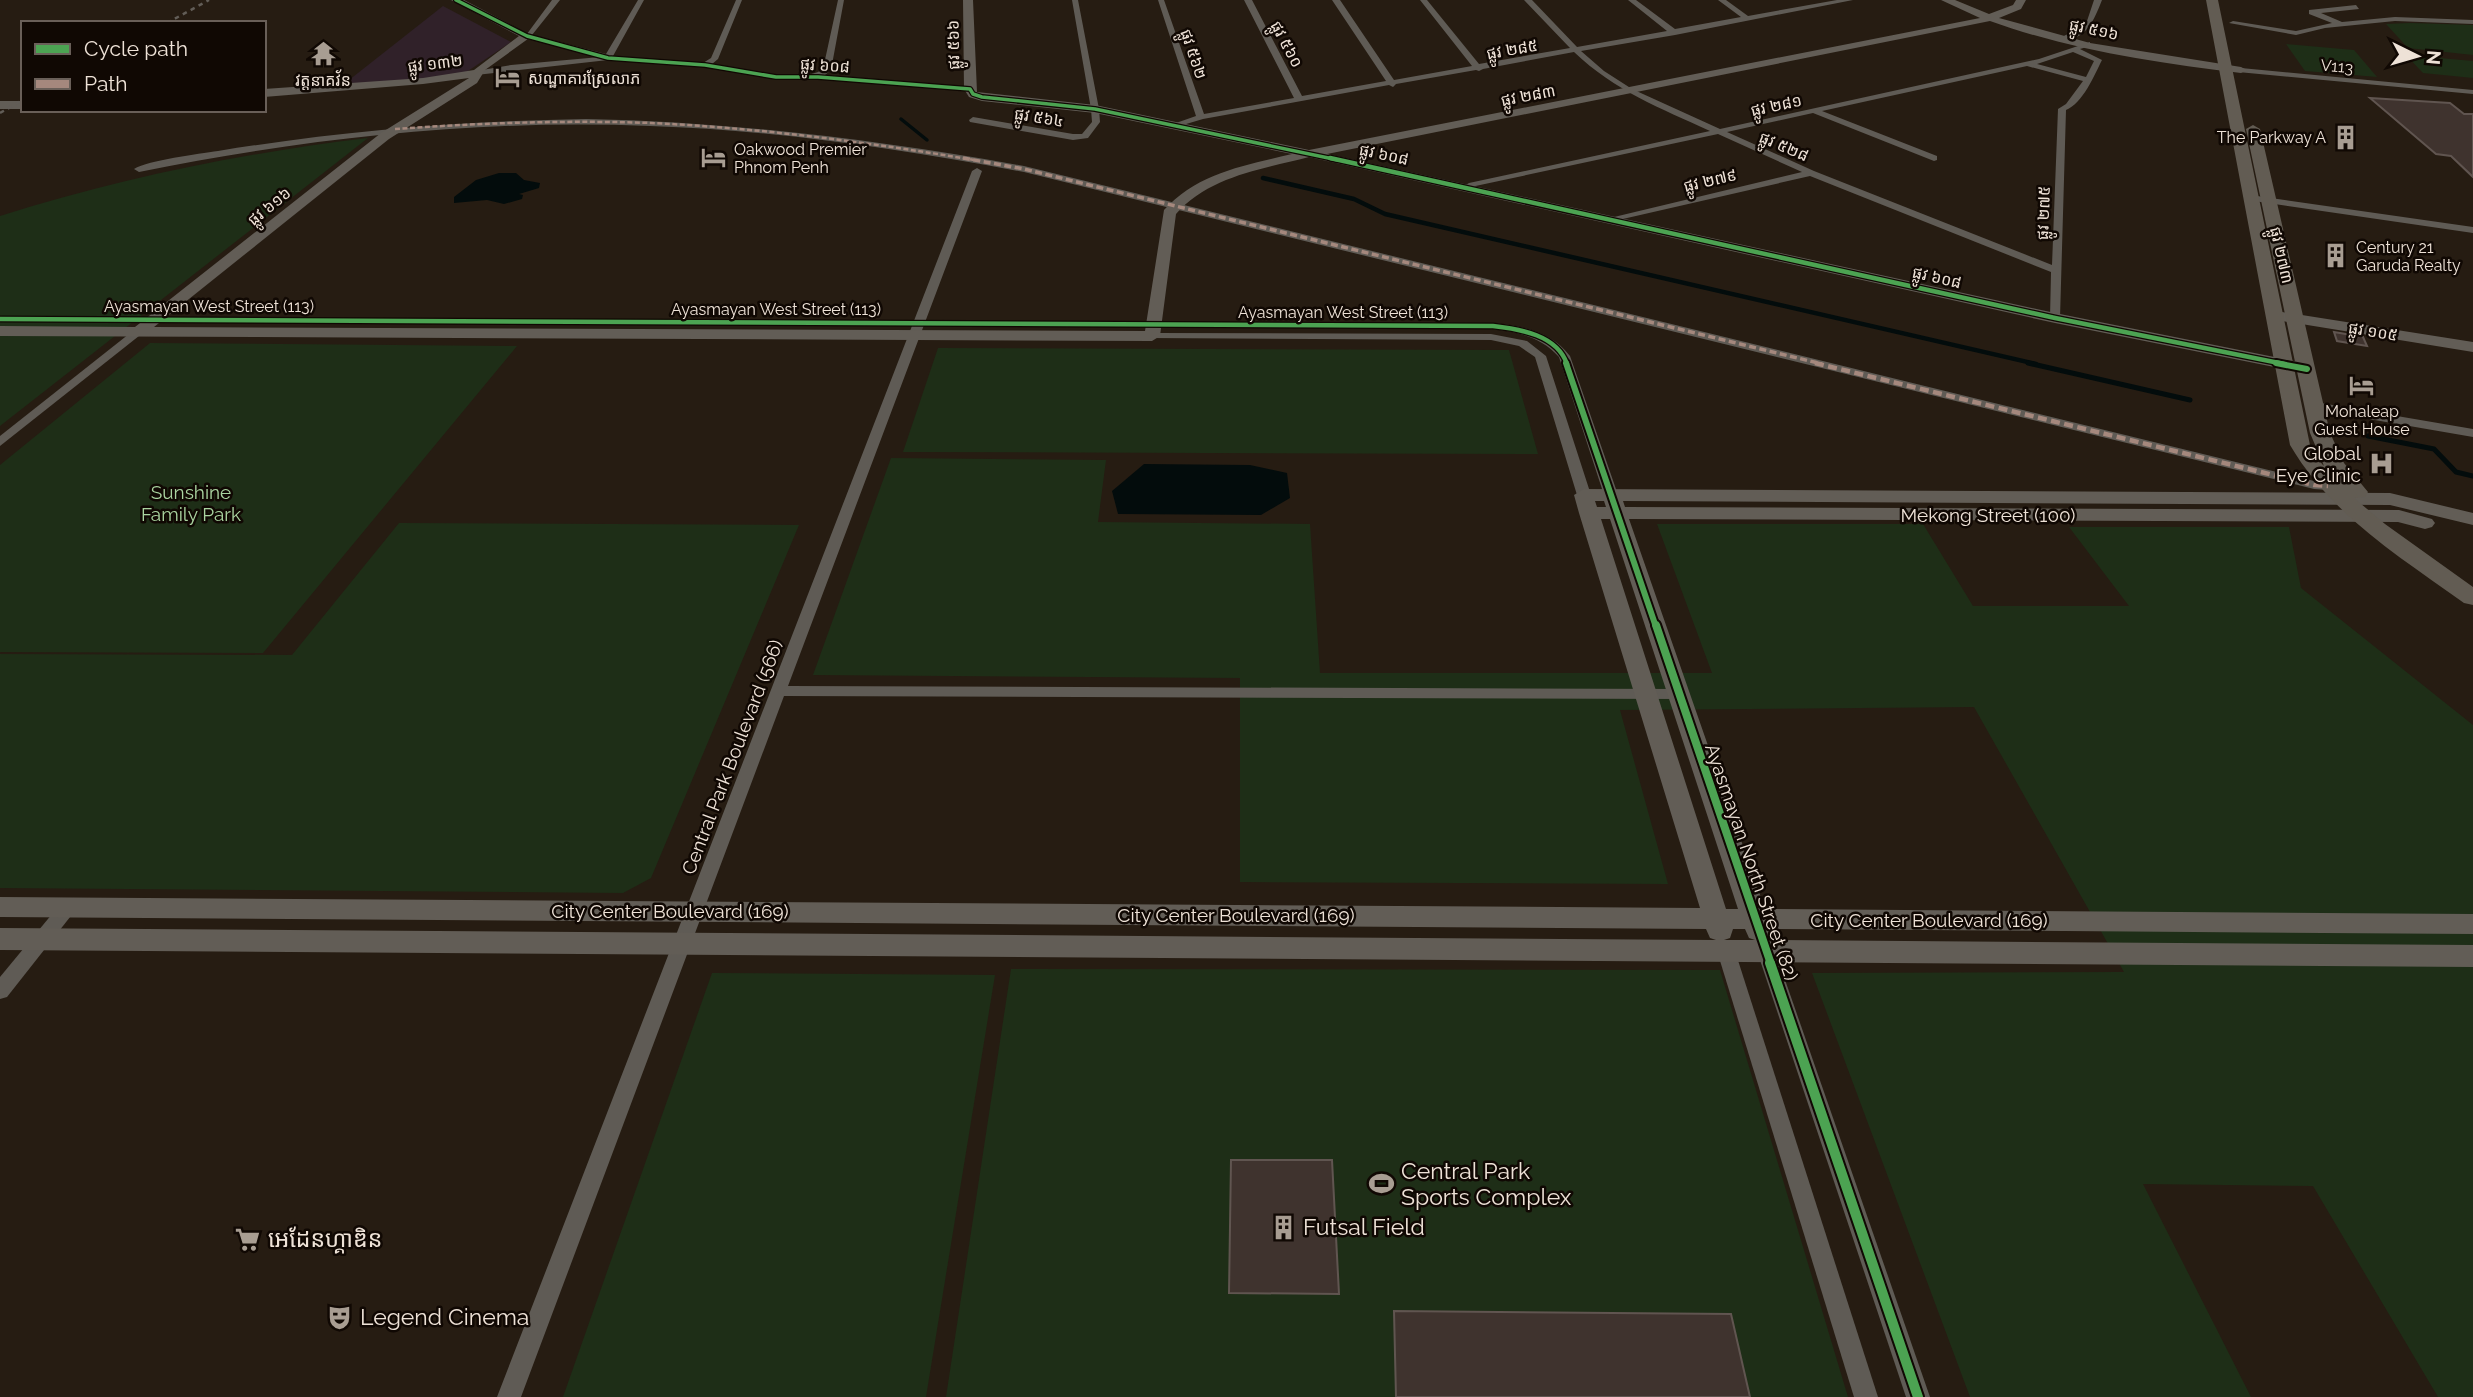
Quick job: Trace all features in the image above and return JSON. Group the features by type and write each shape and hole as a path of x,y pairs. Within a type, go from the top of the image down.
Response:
{"main road":[{"name":"ផ្លូវ ២៧៣","path":"2212,0 2269,200 2326,450 2355,500"},
{"path":"2232,17 2235,37"},
{"name":"ផ្លូវ ២៧៣","path":"2238,51 2232,69 2249,197 2300,446 2309,463 2355,500"},
{"path":"2259,249 2281,252"},
{"path":"2355,500 2473,579"},
{"path":"2355,500 2473,598"}],"street":[{"name":"ផ្លូវ ៦០៨","path":"456,0 527,36 608,58 705,65 760,75 970,89 982,97 1095,109 1469,186 2055,317 2308,369"},
{"name":"ផ្លូវ ៦១៦","path":"0,442 395,129 473,81 481,68 527,36 556,0"},
{"path":"608,58 641,0"},
{"path":"705,65 714,60 738,0"},
{"path":"818,77 827,70 841,0"},
{"name":"ផ្លូវ ៥៦៦","path":"968,0 970,89"},
{"path":"1075,0 1095,109"},
{"name":"ផ្លូវ ៥៦២","path":"1161,0 1201,117"},
{"name":"ផ្លូវ ៥៦០","path":"1248,0 1300,101"},
{"path":"1336,0 1393,85"},
{"path":"1423,0 1479,69"},
{"name":"ផ្លូវ ៥២៨","path":"1528,0 1614,84 1811,173 2057,271"},
{"path":"1632,0 1675,33"},
{"path":"1721,0 1748,19"},
{"name":"ផ្លូវ ២៨៥","path":"1180,125 1201,117 1393,85 1849,0"},
{"name":"ផ្លូវ ៥១៦","path":"1946,0 1991,18 2065,39 2232,69"},
{"name":"ផ្លូវ ២៨៣","path":"1175,205 1207,183 1237,170 1991,18 2017,7 2021,0"},
{"path":"2065,39 2089,25 2098,0"},
{"path":"2341,24 2312,12 2356,7"},
{"path":"2232,17 2296,33 2341,24 2395,19 2473,22"},
{"name":"ផ្លូវ ២៨១","path":"1469,186 2027,64 2087,44"},
{"path":"2027,64 2088,80 2098,60 2075,50"},
{"name":"ផ្លូវ ១៣២","path":"266,93 423,82 512,65 577,63 608,58"},
{"name":"V113","path":"2232,69 2473,92"},
{"name":"ផ្លូវ ២៧៥","path":"2055,317 2062,109 2069,106 2088,80"},
{"path":"0,105 21,105"},
{"name":"ផ្លូវ ៥៦៤","path":"974,120 1073,137 1085,136 1096,122 1095,109"},
{"path":"1814,111 1934,158"},
{"path":"139,169 259,145 395,129 580,122 745,129 925,151 1024,169 1175,205 2287,479 2399,516 2473,534"},
{"name":"Central Park Boulevard (566)","path":"509,1397 919,330 977,171"},
{"name":"ផ្លូវ ២៧៩","path":"1617,219 1811,173"},
{"path":"2249,197 2473,230"},
{"path":"1153,331 1169,213 1175,205"},
{"name":"ផ្លូវ ១០៥","path":"2272,315 2473,347"},
{"name":"Ayasmayan West Street (113)","path":"0,319 420,327 919,330 1328,331 1493,327 1516,329 1550,342"},
{"name":"Ayasmayan West Street (113)","path":"0,331 138,332 420,327"},
{"name":"Ayasmayan West Street (113)","path":"1328,331 1491,337 1522,343 1533,349 1540,356 1586,504"},
{"name":"Ayasmayan North Street (82)","path":"1550,342 1564,356 1918,1397"},
{"path":"2315,406 2473,433"},
{"path":"2355,500 2390,499 2473,519"},
{"name":"Mekong Street (100)","path":"1614,504 2355,500"},
{"name":"Mekong Street (100)","path":"1586,504 2355,500"},
{"path":"1586,504 1866,1397"},
{"path":"780,691 1679,694"},
{"name":"City Center Boulevard (169)","path":"0,907 2473,924"},
{"path":"0,991 68,907"},
{"name":"City Center Boulevard (169)","path":"0,939 2473,956"}],"shaded area":[{"path":"443,6 511,42 465,73 433,79 344,84"},
{"path":"499,173 516,173 524,180 540,183 539,188 519,194 523,195 522,199 504,204 487,200 454,203 454,197 476,180"},
{"path":"1144,464 1250,465 1287,473 1290,498 1261,515 1118,514 1112,491"}],"green space":[{"path":"2386,24 2473,25 2473,55 2408,48"},
{"path":"2286,44 2354,50 2377,77 2305,71"},
{"path":"2406,55 2473,61 2473,78 2423,73"},
{"path":"368,138 0,426 0,216 182,168"},
{"name":"Sunshine Family Park","path":"150,343 517,346 263,653 0,652 0,465"},
{"path":"938,348 1509,350 1538,454 903,452"},
{"path":"891,458 1106,460 1098,522 1310,524 1320,673 1712,673 1657,524 1923,524 1973,606 2129,606 2069,527 2289,527 2301,588 2473,725 2473,1397 2438,1397 2313,1186 2143,1184 2251,1397 1970,1397 1812,973 2124,972 1974,707 1620,710 1668,884 1240,882 1240,678 813,675"},
{"path":"399,523 799,525 651,878 623,893 0,888 0,654 292,655"},
{"name":"Central Park Sports Complex","path":"1011,969 1720,970 1848,1397 946,1397"},
{"path":"712,973 995,975 926,1397 563,1397"}],"building":[{"path":"2370,98 2450,103 2464,114 2473,114 2473,177 2451,156 2436,154"},
{"path":"2334,332 2363,337 2367,346 2337,341"},
{"name":"Futsal Field","path":"1231,1160 1332,1160 1339,1294 1229,1293"},
{"path":"1394,1311 1731,1314 1750,1397 1396,1397"}],"waterway":[{"path":"901,119 927,140"},
{"path":"1263,178 1354,199 1385,214 2036,364"},
{"path":"2028,363 2190,400"},
{"path":"2368,436 2434,449 2456,472 2473,476"}],"railway":[{"path":"171,21 209,0"},
{"path":"0,113 21,101"}],"marked path":[{"path":"395,129 554,122 697,125 838,139 1024,169 2314,485 2328,486"}],"cycle path":[{"path":"456,0 527,36 608,58 705,65 776,77 818,77 970,89 973,94 982,97 1095,109 1179,125 2055,318 2307,369"},
{"path":"0,319 1493,326 1541,337 1564,356 1918,1397"}],"place":[{"name":"វត្តនាគវ័ន","path":"323,54"},
{"name":"សណ្ឋាគារស្រែលាភ","path":"508,78"},
{"name":"The Parkway A","path":"2346,137"},
{"name":"Oakwood Premier Phnom Penh","path":"714,158"},
{"name":"Century 21 Garuda Realty","path":"2336,256"},
{"name":"Mohaleap Guest House","path":"2362,385"},
{"name":"Global Eye Clinic","path":"2381,464"},
{"name":"Central Park Sports Complex","path":"1381,1184"},
{"name":"Futsal Field","path":"1283,1227"},
{"name":"អេដែនហ្គាឌិន","path":"248,1239"},
{"name":"Legend Cinema","path":"340,1317"}]}
